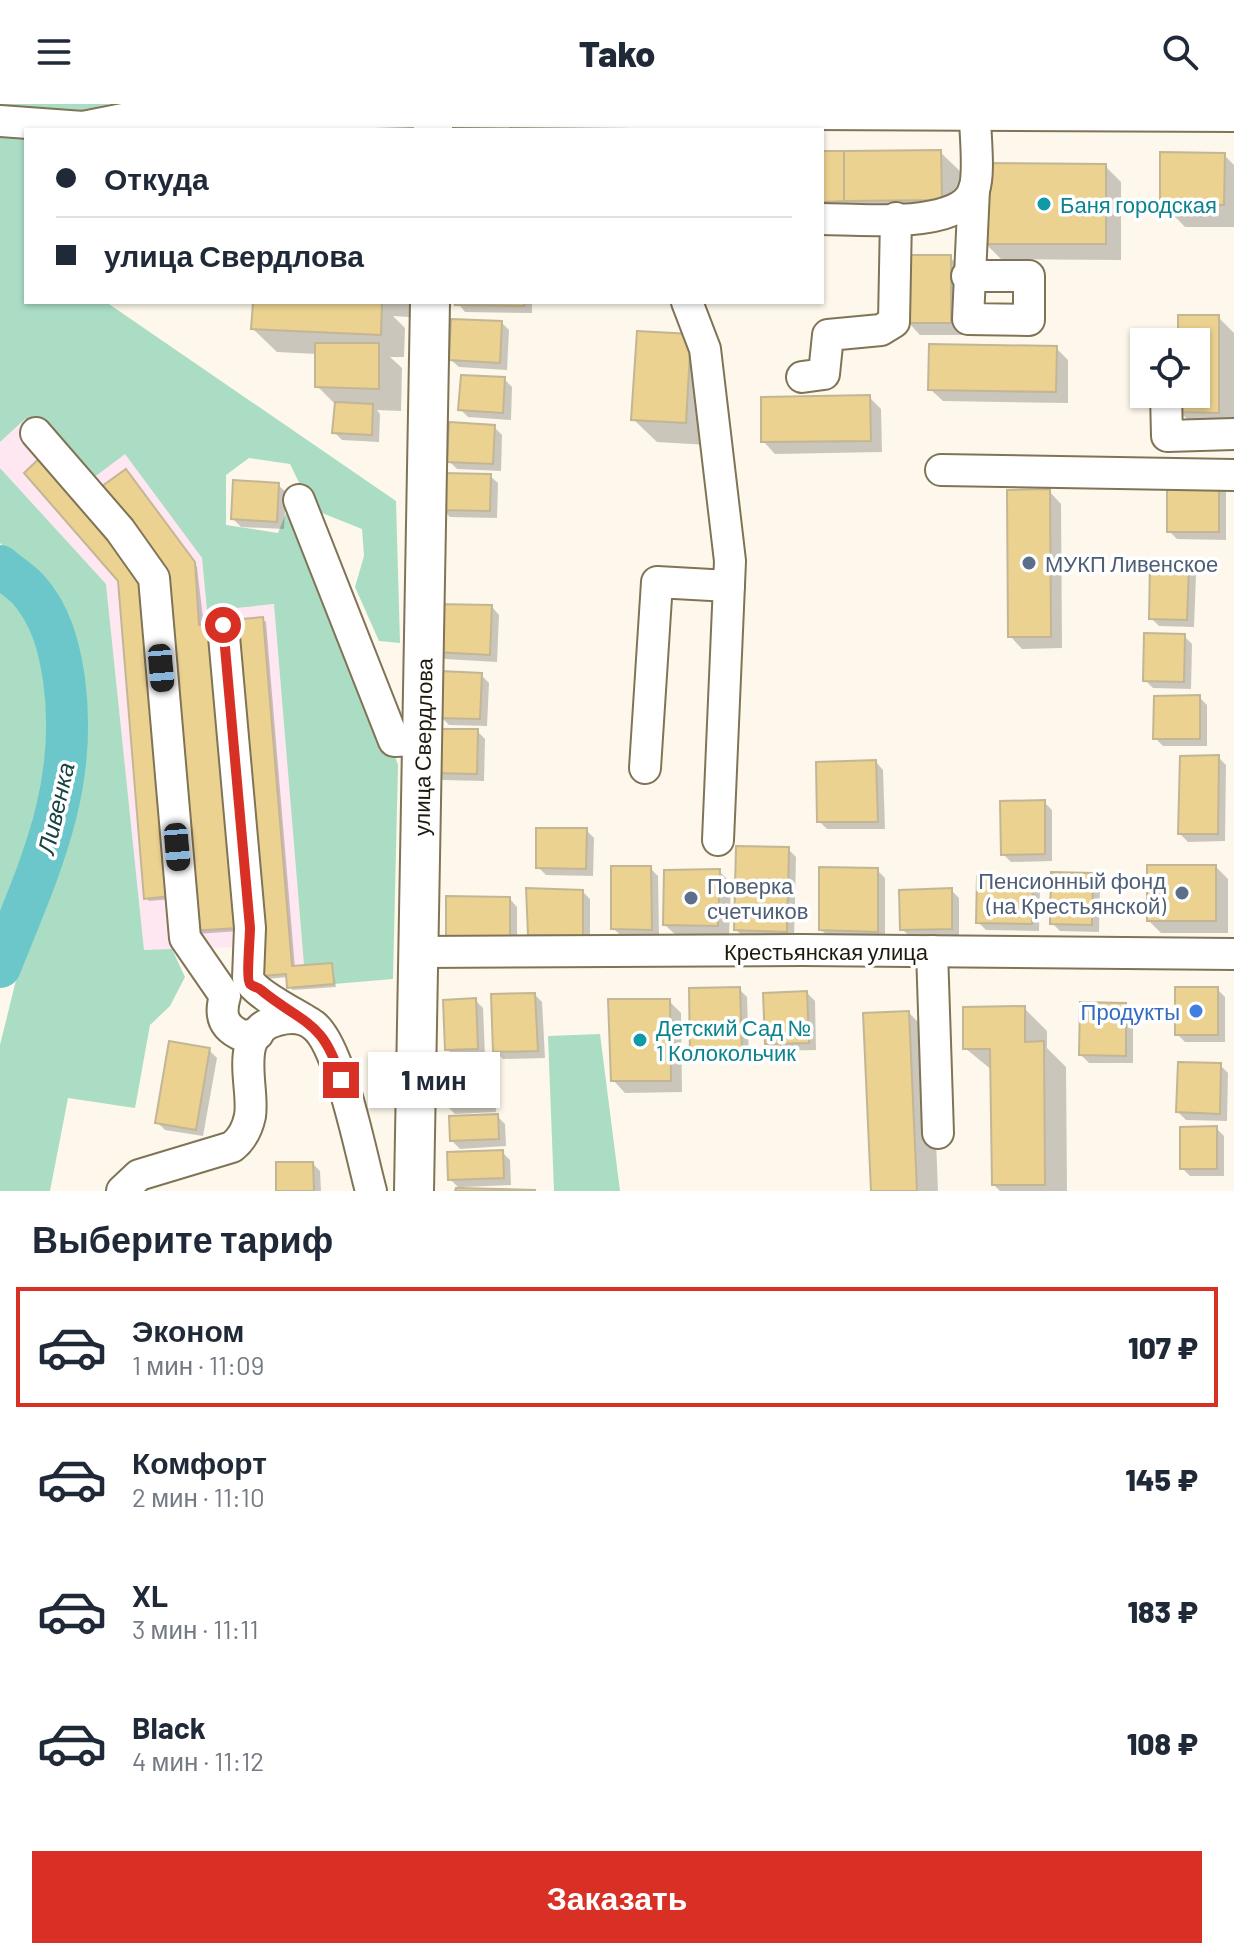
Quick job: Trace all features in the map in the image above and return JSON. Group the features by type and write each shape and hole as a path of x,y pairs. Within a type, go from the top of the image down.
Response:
{"main road":[{"name":"улица Свердлова","path":"414,1191 430,304"}],"street":[{"path":"0,121 83,127 133,117 219,110 632,122 703,109 975,115 1234,116"},
{"path":"967,276 974,189 975,115"},
{"path":"824,219 896,218 955,212 965,206 974,189"},
{"path":"802,377 824,374 828,335 881,330 894,322 896,218"},
{"path":"688,304 705,349 730,561 718,840"},
{"path":"1166,408 1167,436 1234,434"},
{"path":"36,433 120,530 154,578 185,938 254,1007 314,1025 333,1050 371,1191"},
{"path":"941,470 1234,475"},
{"path":"299,500 394,741 422,740"},
{"path":"645,768 657,582 729,586"},
{"path":"122,1191 139,1175 232,1147 243,1138 251,1104 245,1070 254,1007 247,970 252,956 223,625"},
{"path":"932,951 938,1133"},
{"name":"Крестьянская улица","path":"419,952 1234,954"}],"shaded area":[{"path":"24,418 88,482 125,453 202,558 207,610 274,604 304,964 332,963 334,984 287,988 285,974 243,947 144,950 106,584 0,468 0,442"}],"green space":[{"path":"0,104 108,104 104,128 24,128 24,304 109,304 396,501 400,643 379,641 355,587 364,556 362,529 312,509 290,464 249,458 226,475 226,525 278,533 286,513 299,513 359,654 398,765 393,979 334,984 332,963 304,965 274,604 207,611 202,558 125,454 88,482 25,419 0,442"},
{"path":"0,468 106,584 144,950 172,949 185,977 170,1006 150,1025 135,1108 68,1098 50,1191 0,1191 0,1045 18,972 68,829 83,724 76,658 56,596 0,543"},
{"path":"0,583 23,605 39,645 49,690 53,746 45,796 33,817 30,839 0,929"},
{"path":"600,1034 620,1191 554,1191 548,1036"}],"building":[{"path":"941,150 942,200 844,201 844,151"},
{"path":"824,151 844,151 844,201 824,202"},
{"path":"1160,152 1225,153 1224,205 1160,204"},
{"name":"Баня городская","path":"983,163 1106,164 1106,244 983,244"},
{"path":"906,255 951,255 951,323 906,323"},
{"path":"253,304 382,304 381,335 251,329"},
{"path":"455,304 524,304 524,306"},
{"path":"1178,315 1219,315 1219,413 1178,412 1178,408 1210,408 1210,328 1178,328"},
{"path":"451,319 502,321 500,363 449,360"},
{"path":"637,331 691,334 686,423 631,420"},
{"path":"315,343 379,343 379,389 315,387"},
{"path":"929,344 1057,346 1056,392 928,390"},
{"path":"461,375 505,377 503,413 458,410"},
{"path":"870,395 871,441 761,442 761,397"},
{"path":"335,402 373,404 372,435 332,433"},
{"path":"449,422 495,425 493,464 447,462"},
{"path":"46,452 145,575 171,896 144,899 118,581 24,473"},
{"path":"126,469 195,562 199,625 215,624 237,928 190,931 164,578 98,489"},
{"path":"441,473 491,474 490,511 440,510"},
{"path":"233,480 279,483 277,522 231,519"},
{"path":"1167,481 1219,481 1219,532 1167,532"},
{"name":"МУКП Ливенское","path":"1050,489 1051,637 1008,637 1007,490"},
{"path":"1150,563 1189,564 1187,620 1149,619"},
{"path":"435,604 492,605 490,655 435,652"},
{"path":"263,617 292,966 332,963 334,984 287,988 286,974 261,976 231,620"},
{"path":"1144,633 1185,634 1184,682 1143,681"},
{"path":"441,671 482,673 480,719 439,718"},
{"path":"1200,695 1200,739 1153,739 1154,696"},
{"path":"434,729 478,729 477,774 432,773"},
{"path":"1219,755 1218,834 1178,834 1180,756"},
{"path":"876,760 878,822 817,822 816,762"},
{"path":"1045,800 1045,854 1001,855 1000,801"},
{"path":"536,828 587,828 586,869 536,868"},
{"path":"736,846 789,847 787,932 734,930"},
{"name":"Пенсионный фонд (на Крестьянской)","path":"1147,865 1216,865 1216,921 1147,921"},
{"path":"611,866 651,866 652,930 611,929"},
{"path":"819,867 878,868 878,932 819,930"},
{"name":"Поверка счетчиков","path":"720,869 718,926 663,925 664,870"},
{"path":"1051,872 1093,873 1092,925 1050,924"},
{"path":"1033,875 1032,924 976,923 977,876"},
{"path":"526,888 583,890 583,936 528,935"},
{"path":"952,888 952,929 900,930 899,890"},
{"path":"446,896 510,897 510,940 446,938"},
{"path":"740,987 742,1052 690,1054 689,988"},
{"name":"Продукты","path":"1175,987 1218,987 1218,1035 1175,1035"},
{"path":"807,991 809,1043 765,1044 763,993"},
{"path":"535,993 538,1051 493,1052 491,994"},
{"path":"476,998 478,1049 445,1050 443,1000"},
{"name":"Детский Сад № 1 Колокольчик","path":"608,999 670,999 671,1081 611,1081"},
{"path":"1080,1002 1126,1003 1126,1056 1079,1055"},
{"path":"1025,1006 1025,1042 1044,1041 1045,1185 992,1185 990,1049 963,1049 963,1007"},
{"path":"909,1011 917,1191 871,1191 863,1013"},
{"path":"169,1041 210,1048 196,1130 155,1123"},
{"path":"1178,1062 1221,1063 1220,1114 1176,1112"},
{"path":"488,1073 489,1105 445,1107 444,1074"},
{"path":"498,1114 499,1139 450,1141 449,1116"},
{"path":"1217,1126 1217,1169 1180,1169 1180,1127"},
{"path":"503,1150 504,1178 448,1180 447,1152"},
{"path":"276,1162 313,1162 314,1191 276,1191"},
{"path":"456,1188 535,1190 535,1191 455,1191"}],"waterway":[{"name":"Ливенка","path":"0,566 28,589 48,620 62,667 67,719 66,756 52,827 29,896 0,967"}],"place":[{"name":"Баня городская","path":"1044,204"},
{"name":"МУКП Ливенское","path":"1029,563"},
{"name":"Пенсионный фонд (на Крестьянской)","path":"1182,893"},
{"name":"Поверка счетчиков","path":"691,898"},
{"name":"Продукты","path":"1196,1011"},
{"name":"Детский Сад № 1 Колокольчик","path":"640,1040"}],"route":[{"path":"223,625 252,956 247,970 248,978 250,985 261,990 267,998 314,1025 333,1050 341,1080"}]}
